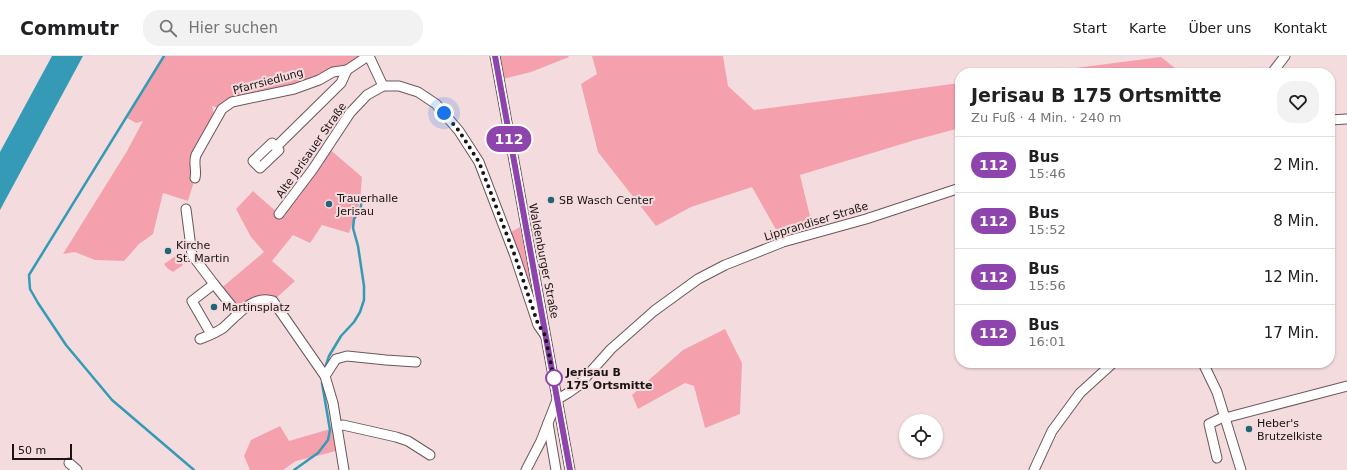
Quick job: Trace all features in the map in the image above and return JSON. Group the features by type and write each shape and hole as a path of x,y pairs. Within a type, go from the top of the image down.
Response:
{"street":[{"name":"Pfarrsiedlung","path":"195,178 196,171 194,162 196,155 222,109 232,102 294,89 319,80 333,72 347,70 368,56"},
{"path":"368,56 383,86 399,86 418,92 436,104 459,131 479,162 515,256 538,324 545,335"},
{"name":"Waldenburger Straße","path":"495,56 570,470"},
{"path":"1276,68 1285,56"},
{"name":"Pfarrsiedlung","path":"276,147 341,83 347,70"},
{"name":"Alte Jerisauer Straße","path":"279,214 313,169 350,112 368,95 383,86"},
{"path":"1335,120 1347,119"},
{"name":"Lipprandiser Straße","path":"558,399 578,386 612,349 654,311 698,279 725,265 783,242 866,219 955,190"},
{"path":"186,209 192,255 238,314"},
{"path":"211,334 192,300 214,284"},
{"path":"200,339 221,329 256,301 267,299 273,301 325,376 333,403 344,470"},
{"path":"325,376 336,359 348,356 416,362"},
{"path":"1034,470 1052,431 1080,393 1107,368"},
{"path":"1205,368 1217,392 1241,470"},
{"path":"1218,458 1209,424 1225,417 1347,386"},
{"path":"526,470 531,463 558,399"},
{"path":"548,423 556,470"},
{"path":"337,427 343,425 396,436 408,441 430,455"},
{"path":"69,463 77,470"}],"shaded area":[{"path":"163,56 368,56 347,70 222,109 212,106 215,117 194,155 195,178 188,201 163,193 153,234 139,244 124,261 95,260 75,252 63,254 127,151 143,121 136,123 127,118"},
{"path":"495,56 569,57 531,72 499,80"},
{"path":"592,56 723,56 728,86 754,110 955,84 955,129 800,175 814,233 783,242 752,187 691,207 656,226 598,152 581,84 597,74"},
{"path":"1161,57 1175,68 1076,68"},
{"path":"327,147 362,177 360,202 349,233 322,225 310,243 293,235 272,261 295,281 273,301 267,299 238,314 219,290 264,252 251,237 236,209 253,191 279,214"},
{"path":"520,227 531,282 525,277 509,233"},
{"path":"177,255 183,265 173,272 164,264"},
{"path":"725,329 742,363 740,414 705,428 694,386 685,383 638,409 632,395 683,350"},
{"path":"280,426 289,441 337,427 340,450 296,461 283,470 250,470 244,456 251,440"}],"water":[{"path":"52,56 83,56 0,210 0,152"}],"waterway":[{"path":"164,56 29,275 30,289 66,345 112,400 194,470"},
{"path":"325,368 329,356 341,336 354,322 360,312 364,300 364,286 358,246 353,228 354,219 360,210 363,196"},
{"path":"294,470 318,453 328,440 330,430 322,383"}],"bus line":[{"name":"112","path":"495,56 570,470"}],"place":[{"name":"SB Wasch Center","path":"551,200"},
{"name":"Trauerhalle Jerisau","path":"329,204"},
{"name":"Kirche St. Martin","path":"168,251"},
{"name":"Martinsplatz","path":"214,307"},
{"name":"Jerisau B 175 Ortsmitte","path":"554,378"},
{"name":"Heber's Brutzelkiste","path":"1249,429"}],"route":[{"path":"444,113 459,131 479,162 515,256 538,324 545,335 554,378"}]}
